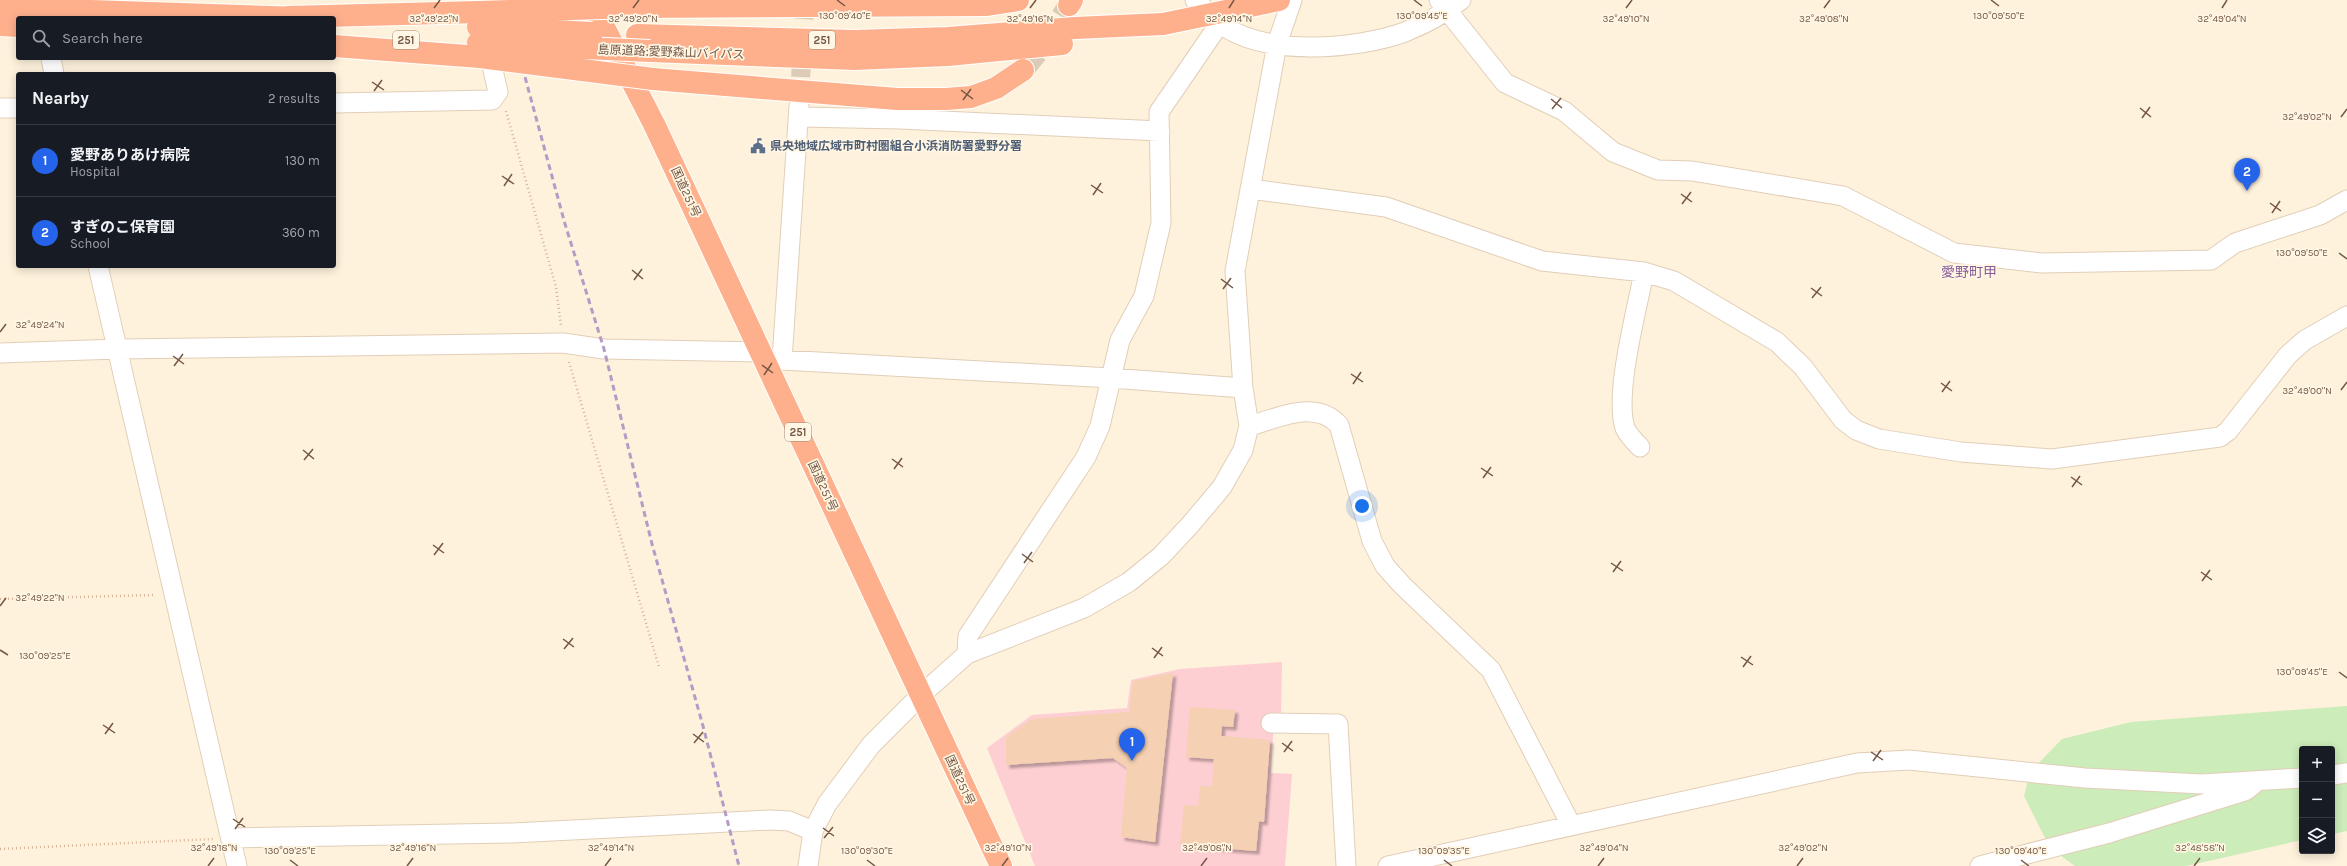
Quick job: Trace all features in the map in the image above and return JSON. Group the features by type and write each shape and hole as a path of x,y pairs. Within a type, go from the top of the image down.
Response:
{"highway":[{"name":"国道251号","path":"590,0 654,124 770,359 921,695 1000,866"},
{"path":"336,46 634,6 987,5 1018,0"},
{"name":"島原道路;愛野森山バイパス","path":"336,20 478,28 644,43 855,59 948,55 1007,42 1078,42 1279,0"},
{"path":"0,8 235,16"},
{"path":"336,20 478,28 653,79 897,99 946,99 971,97 996,88 1023,70"},
{"path":"0,25 16,26"},
{"name":"島原道路;愛野森山バイパス","path":"336,38 478,28"}],"street":[{"path":"1194,0 1220,23 1249,37 1277,44 1322,47 1364,43 1406,32 1449,4 1505,83 1564,111 1613,152 1658,170 1692,171 1843,196 1954,253 2042,263 2211,260 2235,243 2320,214 2347,200"},
{"path":"808,866 813,831 827,804 871,745 921,695 967,654 1084,608 1139,573 1161,556 1190,525 1222,487 1243,450 1249,426 1243,388 1235,270 1277,44 1292,0"},
{"path":"967,654 968,636 1086,457 1100,426 1120,340 1144,296 1161,223 1159,112 1220,23"},
{"path":"336,103 489,100 496,97 498,92 478,28"},
{"path":"51,60 54,72"},
{"path":"0,108 16,108"},
{"path":"770,359 799,111 900,119 1160,131"},
{"path":"1250,189 1386,207 1542,261 1644,272 1674,281 1690,288 1777,342 1804,367 1843,420 1856,430 1879,439 1961,452 2052,459 2220,437 2228,431 2288,356 2305,340 2347,316"},
{"path":"98,268 237,866"},
{"path":"1640,447 1626,430 1622,415 1622,387 1644,272"},
{"path":"0,353 118,349 563,343 604,349 1111,378 1243,388"},
{"path":"1249,426 1307,411 1320,412 1331,417 1339,425 1372,541 1385,566 1402,585 1491,670 1571,825"},
{"path":"1271,723 1338,724 1346,866"},
{"path":"1388,866 1434,861 1571,825 1857,762 1909,760 2084,778 2202,784 2299,778"},
{"path":"2335,775 2347,773"},
{"path":"1980,866 2110,833 2237,793 2252,785 2254,780"},
{"path":"231,838 512,832 728,824 770,820 789,822 813,831"}],"path":[{"path":"496,97 507,111 556,287 563,343 660,667"},
{"path":"0,599 174,594"},
{"path":"0,849 231,838"}],"shaded area":[{"path":"1282,662 1281,717 1274,718 1271,773 1292,774 1285,866 1035,866 987,748 1032,715 1127,708 1131,680 1180,669"}],"green space":[{"path":"2347,706 2347,831 2335,833 2335,746 2299,746 2299,841 2186,866 2075,866 2050,848 2024,796 2030,772 2062,739 2131,722"}],"building":[{"path":"1173,673 1155,842 1121,837 1127,768 1113,758 1006,765 1006,737 1032,719 1129,712 1133,681"},
{"path":"1190,707 1235,710 1233,727 1222,726 1221,736 1270,740 1264,822 1259,821 1256,851 1180,845 1184,805 1198,806 1200,786 1212,787 1214,759 1186,757"}],"tunnel":[{"path":"799,106 805,0"},
{"path":"1023,70 1048,39 1069,5"}],"railway":[{"path":"504,0 565,224 604,349 652,544 703,726 739,866"}],"place":[{"name":"県央地域広域市町村圏組合小浜消防署愛野分署","path":"758,146"},
{"name":"すぎのこ保育園","path":"2247,191"},
{"name":"愛野ありあけ病院","path":"1132,761"}],"district":[{"name":"愛野町甲","path":"1969,272"}]}
